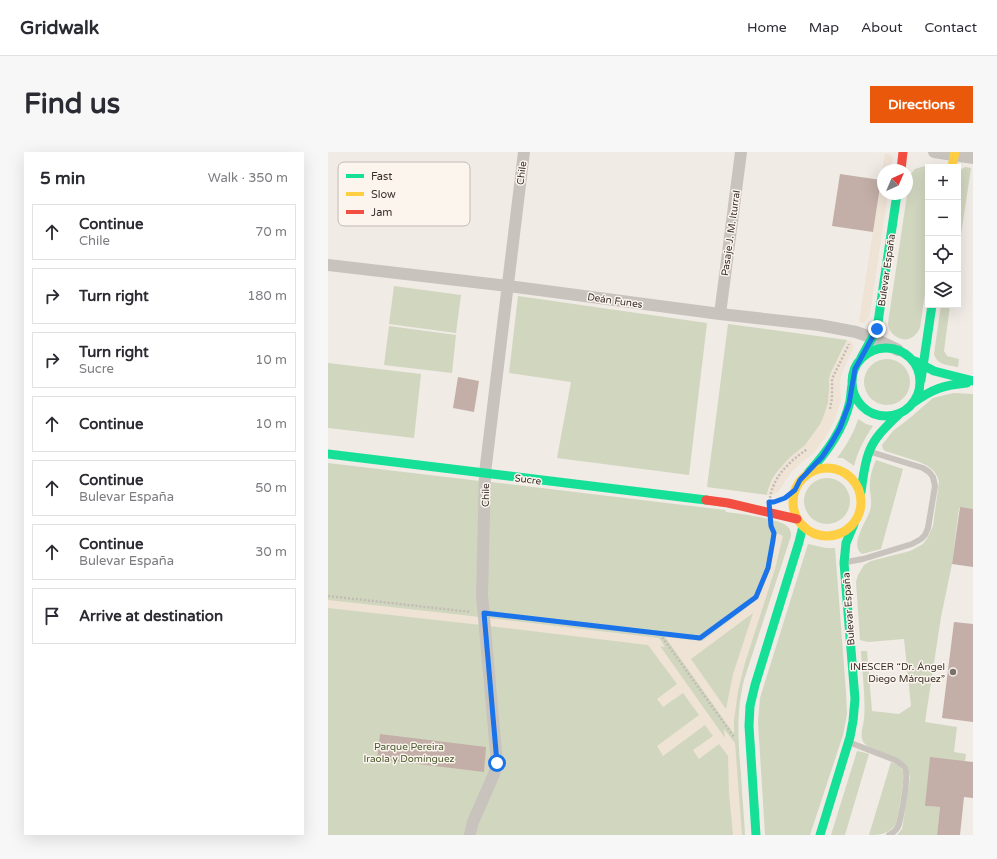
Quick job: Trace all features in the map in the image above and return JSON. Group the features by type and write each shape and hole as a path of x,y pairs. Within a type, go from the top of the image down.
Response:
{"main road":[{"path":"902,164 903,152"},
{"path":"953,164 955,153"},
{"name":"Bulevar España","path":"857,364 877,329 896,200"},
{"path":"932,308 924,366 917,395 907,409 900,413 886,428 876,440 869,452 863,473 861,492 862,504 860,515 854,524 847,530 838,535 829,536 811,532 797,519 793,500 795,490 800,480 822,457 840,428 849,404 854,373 857,364 864,356 883,348 898,350 910,358 924,366 934,371 973,382"},
{"path":"910,358 918,371 920,386"},
{"path":"912,403 934,389 973,382"},
{"path":"853,383 857,399 868,410 884,415 900,413"},
{"name":"Sucre","path":"328,454 728,503 797,519"},
{"path":"808,473 818,468 829,467 840,469 849,475 861,492"},
{"path":"785,498 795,490"},
{"name":"Sucre","path":"728,503 769,502"},
{"name":"Bulevar España","path":"820,835 853,727 855,699 844,551 847,539 854,524"},
{"path":"756,835 749,711 755,685 800,542 803,526"}],"street":[{"name":"Chile","path":"470,835 473,822 494,774 497,763 482,595 486,474 524,152"},
{"name":"Pasaje J. M. Iturral","path":"720,314 741,152"},
{"path":"934,152 955,153 973,158"},
{"name":"Deán Funes","path":"328,265 819,325 856,332 898,350"}],"lane":[{"path":"844,563 863,559 912,544 921,539 928,528 935,486 933,477 923,468 869,452"},
{"path":"849,742 895,760 905,768 906,776 900,820 898,827 889,835"}],"path":[{"path":"829,411 832,398 832,383 834,374 856,332"},
{"path":"769,502 771,491 780,474 808,447"},
{"path":"328,596 700,638 756,597 768,568 773,540 774,533 771,526 770,512"},
{"path":"660,634 734,738"}],"green space":[{"path":"925,166 925,294 920,328 912,337 903,339 899,338 890,331 888,323 906,200 913,200 913,171 915,169"},
{"path":"963,168 971,168 961,235 961,170"},
{"path":"394,286 461,295 456,333 389,324"},
{"path":"518,296 707,323 689,475 557,458 571,382 509,373"},
{"path":"941,308 950,308 944,351 947,356 959,359 958,367 940,362 935,358 934,354"},
{"path":"728,324 847,340 830,375 829,400 821,423 805,446 777,473 769,486 767,495 707,487"},
{"path":"389,326 456,335 452,373 384,365"},
{"path":"887,359 900,363 906,369 910,382 906,395 900,401 887,405 874,401 868,395 864,382 868,369 874,363"},
{"path":"328,363 421,374 414,438 328,428"},
{"path":"954,393 973,394 973,509 959,508 952,564 941,617 925,722 957,727 954,752 966,754 965,761 925,806 940,807 937,835 897,835 902,829 910,778 908,768 866,745 862,739 865,702 861,651 867,651 872,711 899,714 911,706 904,639 868,642 860,640 856,582 864,565 871,561 910,551 923,544 928,537 933,526 939,482 935,472 931,468 917,461 885,451 882,445 893,431 933,398"},
{"path":"858,419 873,426 857,455 854,466 843,458 837,458 844,449"},
{"path":"876,460 903,469 881,549 862,554 858,550 857,545 860,533 871,508 870,482"},
{"name":"Parque Pereira Iraola y Domínguez","path":"328,463 480,481 490,492 491,482 725,510 726,512 776,521 788,527 791,536 741,692 739,738 745,835 476,835 492,763 466,835 328,835"},
{"path":"822,478 832,478 844,484 849,492 849,510 844,518 836,523 822,524 814,521 807,514 804,506 804,496 807,488 814,481"},
{"path":"808,544 826,548 835,548 847,714 843,735 810,835 765,835 758,722 760,698"},
{"path":"857,751 869,754 845,835 831,835"},
{"path":"891,762 901,768 903,772 901,797 896,824 884,833 869,835"}],"shaded area":[{"path":"885,153 891,155 893,158 892,164 883,164"},
{"path":"878,200 887,200 870,313 869,317 864,323 859,322"},
{"path":"847,340 852,342 854,347 843,370 840,382 841,401 830,429 814,453 792,471 778,492 774,495 767,495 770,485 778,471 788,459 805,445 821,423 828,402 830,375"},
{"path":"777,533 783,536 775,569 745,663 738,691 734,721 734,734 665,637 702,641 758,599 770,569","holes":["753,613 733,674 726,709 691,659"]},
{"path":"328,600 480,617 481,625 328,608"},
{"path":"489,618 659,638 665,647 660,646 725,738 724,729 735,743 742,835 733,835 729,793 728,756 719,744 699,759 693,750 713,736 705,725 663,756 657,746 699,715 683,693 663,707 657,699 677,684 648,645 489,626"}],"building":[{"path":"840,174 877,179 878,200 873,232 832,226"},
{"path":"458,377 479,381 474,412 453,408"},
{"path":"960,507 973,509 973,567 952,564"},
{"path":"954,622 973,624 973,722 942,718"},
{"path":"380,734 486,747 484,772 377,759"},
{"path":"930,757 973,762 973,798 964,797 960,835 937,835 940,807 925,806"}],"traffic: fast":[{"path":"861,358 877,329 896,200"},
{"path":"921,380 932,308"},
{"path":"886,348 899,351 910,358 917,369 920,382 917,395 910,406 899,413 886,416 873,413 862,406 855,395 852,382 855,369 862,358 873,351 886,348"},
{"path":"915,361 934,371 973,381"},
{"path":"913,403 938,388 967,383"},
{"path":"808,473 822,457 839,431 844,421 850,401 852,385"},
{"path":"861,492 869,452 882,431 900,413"},
{"path":"328,454 706,500"},
{"path":"820,835 850,737 853,721 855,699 844,563 846,543 854,524"},
{"path":"756,835 749,726 750,706 803,526"}],"traffic: slow":[{"path":"953,164 955,152"},
{"path":"820,468 834,468 846,473 856,483 861,495 861,502 861,509 856,521 846,531 834,536 820,536 808,531 798,521 793,509 793,495 798,483 808,473 820,468"}],"traffic: jam":[{"path":"902,164 903,152"},
{"path":"706,500 728,503 797,519"}],"place":[{"name":"INESCER “Dr. Ángel Diego Márquez”","path":"953,672"}],"route":[{"path":"497,763 484,613 700,638 756,597 768,568 774,533 771,526 769,502 774,502 785,498 795,490 800,480 822,457 832,442 846,415 855,369 877,329"}]}
